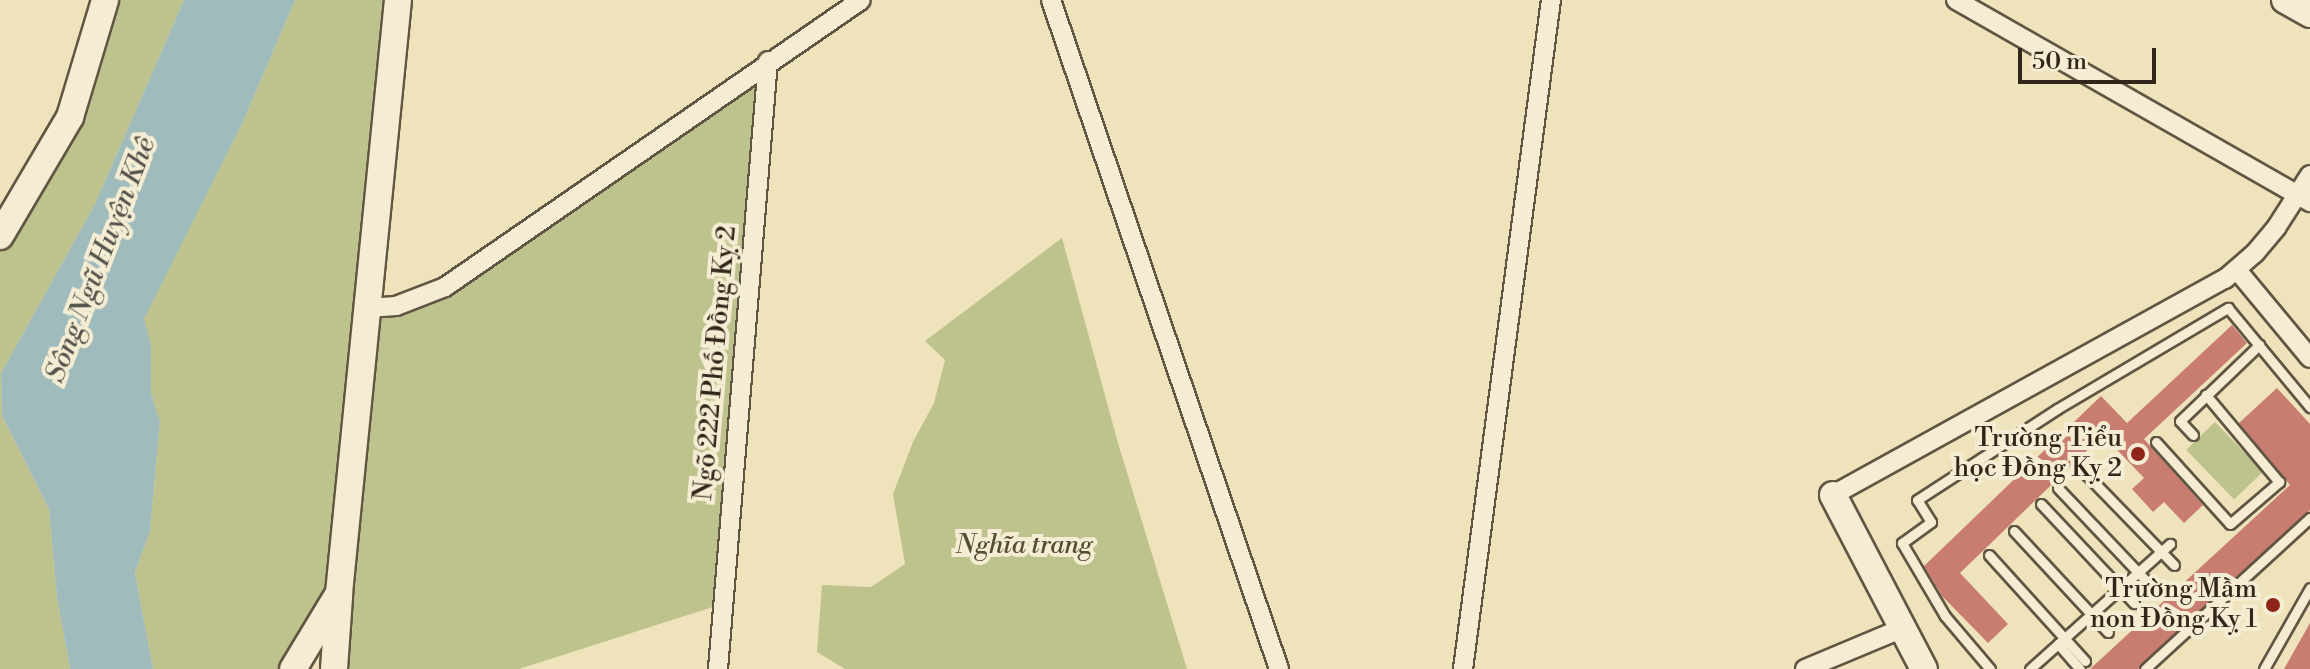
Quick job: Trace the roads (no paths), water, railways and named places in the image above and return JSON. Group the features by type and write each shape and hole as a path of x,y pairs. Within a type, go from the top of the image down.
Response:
{"street":[{"path":"2,231 70,117 105,0"},
{"path":"334,669 398,0"},
{"path":"367,308 396,306 445,287 768,61 861,0"},
{"path":"1051,0 1279,669"},
{"path":"1463,669 1551,0"},
{"path":"2285,0 2310,14"},
{"path":"1959,1 2304,199"},
{"name":"Ngõ 222 Phố Đồng Kỵ 2","path":"718,669 768,61"},
{"path":"1924,669 1833,495 2237,270 2304,199 2310,175"},
{"path":"2237,270 2310,358"},
{"path":"293,669 339,593"},
{"path":"1805,669 1903,628"}],"lane":[{"path":"1990,669 1945,616 1902,543 1931,522 1917,500 2057,409 2228,308 2310,407"},
{"path":"2193,435 2180,421 2259,345"},
{"path":"2156,442 2230,524 2279,482 2206,395"},
{"path":"2080,468 2174,565"},
{"path":"2058,488 2152,587"},
{"path":"2041,504 2134,603"},
{"path":"2145,669 2310,518"},
{"path":"2014,531 2108,632"},
{"path":"2030,669 2170,544"},
{"path":"1989,555 2083,665"},
{"path":"2264,669 2310,588"}],"water":[{"name":"Sông Ngũ Huyện Khê","path":"184,0 295,0 242,124 144,319 151,345 151,393 160,421 150,531 135,573 153,669 70,669 57,597 49,509 2,416 1,373 95,204"}],"place":[{"name":"Trường Tiểu học Đồng Kỵ 2","path":"2138,454"},
{"name":"Trường Mầm non Đồng Kỵ 1","path":"2273,605"}],"park label":[{"name":"Nghĩa trang","path":"1024,546"}]}
